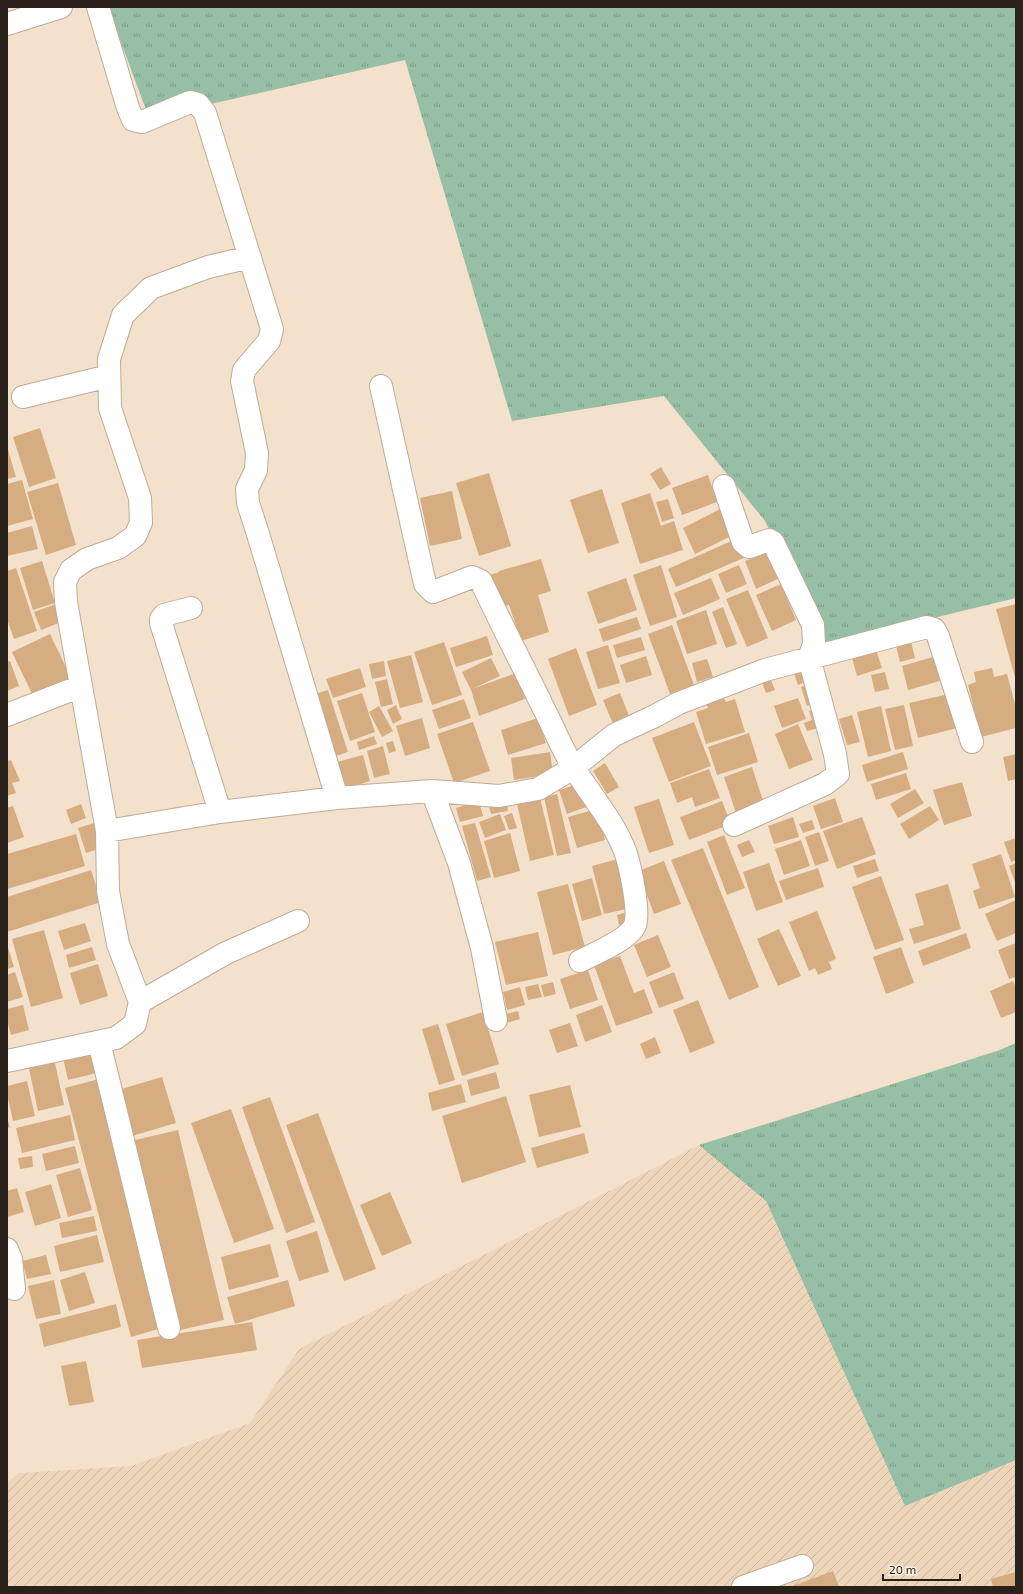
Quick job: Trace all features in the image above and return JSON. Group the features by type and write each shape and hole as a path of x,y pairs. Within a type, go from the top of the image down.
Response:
{"street":[{"path":"7,24 61,7"},
{"path":"98,7 128,108 133,120 142,122 190,102 198,104 205,113 272,329 270,341 244,370 242,381 257,453 256,470 247,489 248,503 337,798"},
{"path":"7,1061 116,1038 135,1024 140,1002 118,944 108,891 107,831 66,602 64,582 71,570 87,559 118,548 135,536 141,523 140,498 110,408 109,359 122,315 151,288 208,267 250,257"},
{"path":"23,397 110,376"},
{"path":"382,386 425,584 432,592 472,577 481,581 573,768 615,830 625,851 630,868 636,910 636,923 633,930 623,938 580,961"},
{"path":"724,486 743,542 749,547 769,540 776,545 813,625 814,644 809,658 835,754 838,774 825,784 734,825"},
{"path":"191,608 164,616 161,619 161,623 220,812"},
{"path":"107,831 220,812 337,798 432,791 499,796 538,789 573,768 614,735 679,703 765,670 927,627 934,629 938,636 972,742"},
{"path":"7,715 81,686"},
{"path":"432,791 459,863 482,948 496,1020"},
{"path":"140,1002 226,953 298,921"},
{"path":"98,1042 169,1328"},
{"path":"7,1249 11,1259 14,1289"},
{"path":"743,1587 802,1566"}],"shaded area":[{"path":"699,1145 766,1200 905,1505 1016,1460 1016,1587 7,1587 7,1483 19,1473 131,1466 250,1423 299,1349"}],"green space":[{"path":"108,7 1016,7 1016,598 826,644 765,521 664,396 512,421 405,60 149,118"},
{"path":"1016,1043 1016,1460 905,1506 766,1201 699,1145 997,1051"}],"building":[{"path":"40,428 56,478 29,487 13,437"},
{"path":"7,446 16,477 7,479"},
{"path":"661,467 671,484 660,490 650,474"},
{"path":"489,473 511,546 479,556 456,483"},
{"path":"708,475 717,502 682,515 672,488"},
{"path":"22,480 33,519 7,526 7,484"},
{"path":"58,483 76,545 46,555 27,492"},
{"path":"602,489 619,543 588,553 570,500"},
{"path":"452,491 462,539 430,546 420,498"},
{"path":"650,493 661,526 674,521 683,550 640,564 621,503"},
{"path":"668,499 674,518 662,522 656,502"},
{"path":"724,507 737,533 695,554 683,528"},
{"path":"32,526 38,549 7,556 7,533"},
{"path":"738,538 746,557 676,587 668,569"},
{"path":"772,550 784,576 756,589 745,561"},
{"path":"541,559 551,591 538,595 549,632 521,641 509,605 497,608 487,576"},
{"path":"42,561 55,603 33,610 20,568"},
{"path":"661,565 677,617 650,626 633,575"},
{"path":"739,565 747,584 726,593 718,574"},
{"path":"16,568 37,631 14,639 7,619 7,571"},
{"path":"626,578 637,610 598,624 587,592"},
{"path":"711,578 720,599 683,615 674,593"},
{"path":"781,584 796,620 772,631 756,595"},
{"path":"748,590 768,638 747,647 726,599"},
{"path":"59,603 66,620 41,630 34,612"},
{"path":"1016,604 1016,681 996,609"},
{"path":"723,607 737,644 726,648 712,612"},
{"path":"706,610 717,644 687,654 676,621"},
{"path":"637,617 641,629 603,642 599,629"},
{"path":"672,625 694,685 670,694 648,634"},
{"path":"50,634 72,680 34,698 12,652"},
{"path":"487,636 493,655 456,667 450,648"},
{"path":"641,637 645,650 617,658 613,645"},
{"path":"910,638 915,658 900,662 895,642"},
{"path":"444,642 462,695 432,705 414,652"},
{"path":"608,645 620,683 598,689 586,652"},
{"path":"875,647 882,668 857,676 851,654"},
{"path":"576,648 597,705 569,716 548,659"},
{"path":"411,655 423,702 400,708 387,661"},
{"path":"646,656 652,675 626,683 620,665"},
{"path":"933,657 940,681 908,690 902,666"},
{"path":"491,658 500,676 472,689 516,673 525,699 479,716 471,690 462,672"},
{"path":"707,659 713,677 697,682 692,663"},
{"path":"10,661 19,686 7,691 7,662"},
{"path":"384,661 386,676 372,679 369,664"},
{"path":"808,665 813,679 798,685 793,671"},
{"path":"360,668 366,687 333,698 326,679"},
{"path":"992,668 994,677 1007,674 1016,708 1016,728 981,737 968,685 976,682 974,672"},
{"path":"774,671 776,679 771,680 775,690 766,693 759,674"},
{"path":"885,672 889,689 875,692 871,675"},
{"path":"387,679 393,704 381,707 375,682"},
{"path":"813,683 819,702 807,706 801,687"},
{"path":"328,690 348,752 333,757 312,695"},
{"path":"362,693 375,732 350,741 337,701"},
{"path":"620,693 630,718 613,724 603,700"},
{"path":"953,693 961,727 918,738 909,703"},
{"path":"723,696 726,702 735,699 745,732 706,744 696,712 708,708 705,701"},
{"path":"798,698 806,719 782,728 774,706"},
{"path":"464,699 471,718 439,729 432,710"},
{"path":"396,705 402,719 393,724 387,710"},
{"path":"904,705 913,746 895,750 885,709"},
{"path":"379,706 393,731 382,737 369,712"},
{"path":"881,706 891,751 868,757 857,712"},
{"path":"818,707 826,726 807,731 804,723 812,720 809,711"},
{"path":"852,715 860,742 847,745 839,719"},
{"path":"422,718 430,748 405,756 396,726"},
{"path":"538,718 546,743 508,755 501,730"},
{"path":"473,722 490,771 454,783 437,734"},
{"path":"694,722 711,766 669,782 652,738"},
{"path":"798,724 813,760 789,769 775,734"},
{"path":"749,733 758,762 717,775 708,747"},
{"path":"374,736 377,744 359,750 357,742"},
{"path":"393,741 396,751 389,753 386,743"},
{"path":"383,746 390,774 374,778 367,751"},
{"path":"550,752 553,774 514,780 511,758"},
{"path":"903,752 908,769 867,782 862,765"},
{"path":"1016,754 1016,779 1008,781 1003,757"},
{"path":"363,755 370,781 338,791 330,764"},
{"path":"11,760 20,781 12,783 16,793 7,796 7,761"},
{"path":"605,763 619,787 607,794 593,771"},
{"path":"752,767 765,807 737,816 724,777"},
{"path":"709,769 720,798 695,807 692,797 677,803 670,783"},
{"path":"906,773 911,789 876,800 871,784"},
{"path":"962,782 972,816 944,825 933,790"},
{"path":"581,783 589,806 567,814 559,790"},
{"path":"915,789 924,803 898,818 890,804"},
{"path":"557,794 571,853 557,856 544,797"},
{"path":"506,798 508,811 491,814 488,802"},
{"path":"540,798 554,855 530,861 517,804"},
{"path":"835,798 843,822 821,829 813,806"},
{"path":"659,799 674,845 649,853 634,807"},
{"path":"479,801 483,816 460,822 456,808"},
{"path":"722,801 731,824 689,840 680,817"},
{"path":"81,804 86,818 71,824 66,810"},
{"path":"13,806 24,837 7,843 7,808"},
{"path":"930,806 939,820 909,839 900,824"},
{"path":"597,809 605,840 577,848 568,817"},
{"path":"512,813 517,828 509,830 504,816"},
{"path":"500,814 506,830 485,838 479,822"},
{"path":"793,817 799,837 774,844 768,826"},
{"path":"862,817 876,854 837,869 823,831"},
{"path":"812,820 815,829 803,833 799,824"},
{"path":"97,822 105,847 86,853 78,828"},
{"path":"475,823 491,877 477,881 462,826"},
{"path":"819,832 829,861 815,866 805,837"},
{"path":"510,833 520,871 494,878 484,841"},
{"path":"76,834 85,866 7,889 7,854"},
{"path":"724,835 745,888 727,895 707,842"},
{"path":"1016,838 1016,860 1011,862 1004,842"},
{"path":"749,840 755,852 742,857 737,845"},
{"path":"801,840 810,866 784,875 775,849"},
{"path":"703,848 759,987 729,1000 671,860"},
{"path":"1001,854 1015,897 979,909 973,891 980,888 972,864"},
{"path":"618,859 631,908 604,914 592,866"},
{"path":"875,859 879,871 857,878 853,866"},
{"path":"664,861 681,904 654,914 638,871"},
{"path":"769,863 783,902 756,911 743,872"},
{"path":"1016,863 1016,885 1009,866"},
{"path":"818,868 824,887 786,900 779,881"},
{"path":"91,870 101,902 7,932 7,897"},
{"path":"881,876 904,940 875,950 852,887"},
{"path":"592,878 602,915 582,921 572,884"},
{"path":"568,884 585,947 553,955 537,892"},
{"path":"948,884 961,929 914,944 909,929 924,925 915,894"},
{"path":"1016,900 1016,933 997,941 985,914"},
{"path":"817,911 836,959 829,962 832,969 818,975 815,968 809,971 789,922"},
{"path":"627,912 630,922 619,925 617,915"},
{"path":"85,923 91,941 64,950 58,931"},
{"path":"779,929 801,976 778,986 757,939"},
{"path":"44,930 63,998 31,1007 12,939"},
{"path":"538,932 548,976 506,985 495,942"},
{"path":"966,933 971,948 923,966 918,951"},
{"path":"658,935 671,967 647,977 634,945"},
{"path":"1016,943 1016,977 1009,979 998,950"},
{"path":"7,944 14,967 7,969"},
{"path":"92,947 96,960 69,968 66,955"},
{"path":"901,947 914,983 886,994 873,957"},
{"path":"620,956 634,993 644,989 653,1013 616,1026 594,965"},
{"path":"98,964 108,996 80,1005 70,973"},
{"path":"588,970 598,1000 570,1009 560,979"},
{"path":"15,972 23,997 7,1002 7,975"},
{"path":"674,972 684,999 659,1008 649,982"},
{"path":"1013,981 1016,988 1016,1012 1001,1018 990,991"},
{"path":"553,982 556,994 544,997 541,985"},
{"path":"538,984 542,997 528,1000 525,987"},
{"path":"520,987 525,1005 507,1010 503,992"},
{"path":"698,1000 715,1043 690,1053 673,1010"},
{"path":"23,1005 29,1030 11,1035 7,1020 7,1009"},
{"path":"602,1005 612,1032 585,1042 576,1015"},
{"path":"518,1011 520,1019 499,1025 497,1016"},
{"path":"483,1012 499,1064 462,1076 446,1024"},
{"path":"570,1023 578,1046 557,1053 549,1030"},
{"path":"438,1024 455,1080 439,1085 422,1029"},
{"path":"655,1037 661,1053 646,1059 640,1044"},
{"path":"97,1051 101,1072 68,1080 63,1058"},
{"path":"54,1058 64,1105 38,1111 28,1064"},
{"path":"496,1072 500,1088 471,1096 467,1080"},
{"path":"162,1077 176,1123 132,1136 118,1090"},
{"path":"99,1079 165,1327 131,1337 65,1088"},
{"path":"27,1081 35,1116 13,1121 7,1094 7,1086"},
{"path":"461,1084 466,1102 432,1111 428,1093"},
{"path":"570,1085 581,1127 539,1137 529,1095"},
{"path":"506,1096 526,1162 462,1183 442,1116"},
{"path":"270,1097 315,1222 286,1233 242,1107"},
{"path":"231,1109 274,1229 234,1243 191,1123"},
{"path":"318,1113 376,1269 344,1281 286,1125"},
{"path":"70,1115 75,1140 22,1153 16,1128"},
{"path":"7,1118 10,1127 7,1128"},
{"path":"178,1130 224,1320 176,1331 131,1141"},
{"path":"584,1133 589,1153 537,1168 531,1148"},
{"path":"75,1146 79,1163 46,1171 42,1154"},
{"path":"32,1156 33,1167 20,1169 18,1158"},
{"path":"80,1168 92,1210 68,1217 56,1175"},
{"path":"51,1184 61,1218 35,1226 25,1192"},
{"path":"17,1188 24,1212 7,1217 7,1191"},
{"path":"390,1192 412,1243 382,1256 360,1205"},
{"path":"94,1216 97,1231 62,1238 59,1223"},
{"path":"317,1231 329,1272 299,1281 286,1241"},
{"path":"97,1235 104,1262 60,1272 54,1246"},
{"path":"270,1244 279,1277 229,1290 221,1257"},
{"path":"46,1255 51,1274 27,1279 22,1261"},
{"path":"85,1272 95,1303 69,1311 60,1280"},
{"path":"54,1280 61,1314 36,1319 28,1286"},
{"path":"288,1280 295,1306 235,1324 227,1297"},
{"path":"116,1304 121,1327 44,1347 39,1324"},
{"path":"252,1322 257,1350 142,1368 137,1340"},
{"path":"86,1361 94,1402 69,1406 61,1366"},
{"path":"833,1571 839,1587 790,1587"},
{"path":"1016,1572 1016,1587 993,1587 991,1579"}]}
